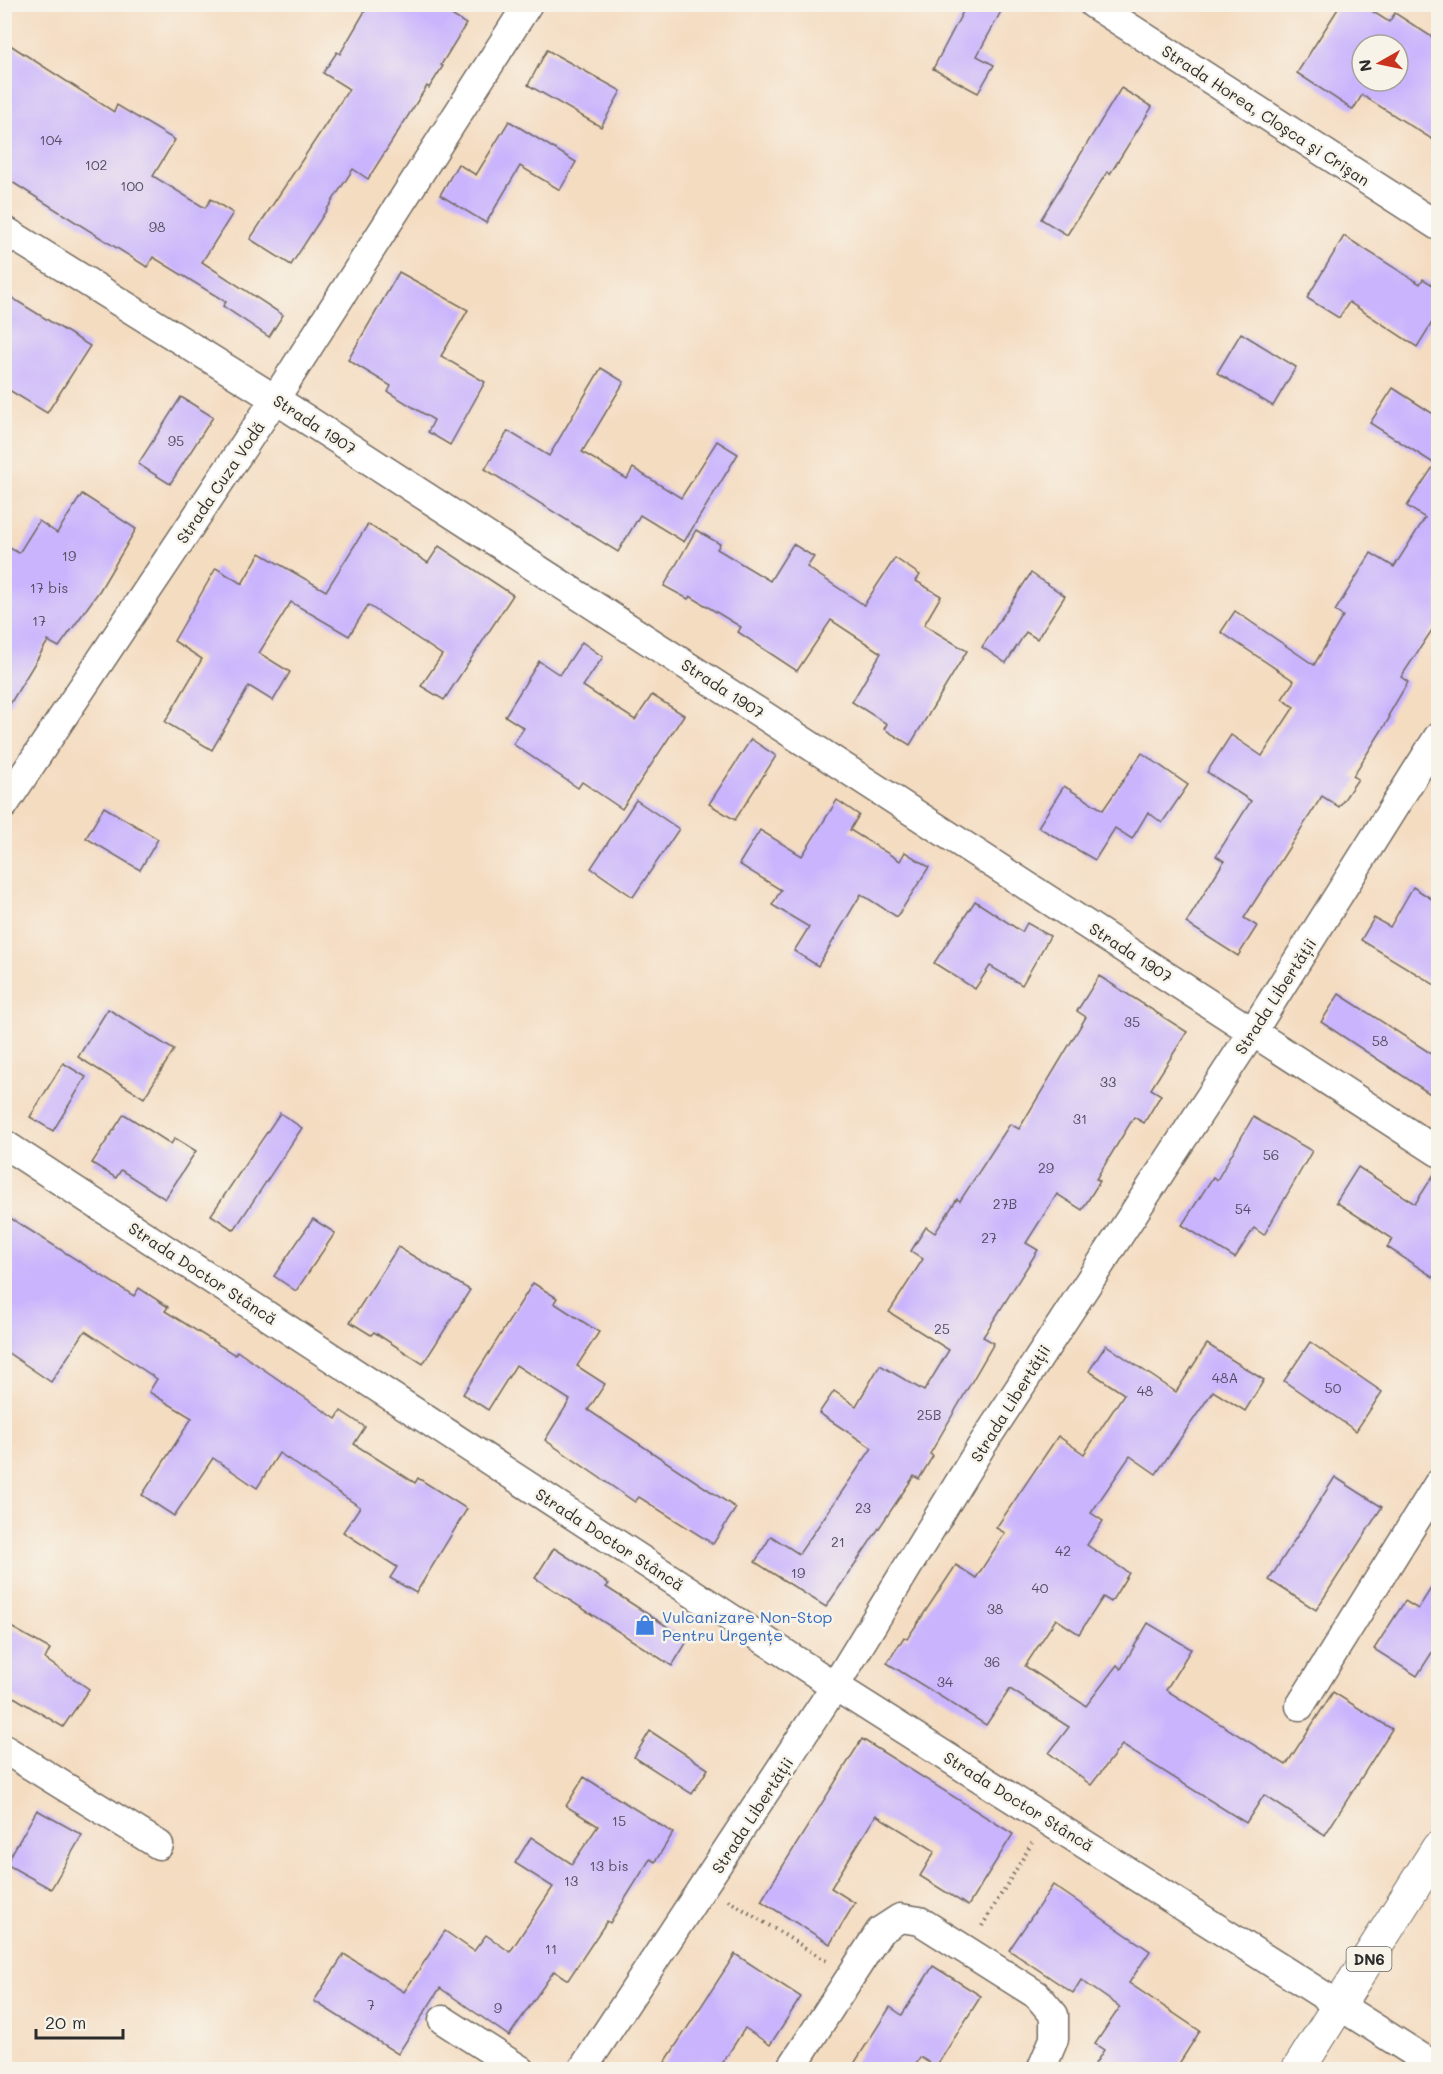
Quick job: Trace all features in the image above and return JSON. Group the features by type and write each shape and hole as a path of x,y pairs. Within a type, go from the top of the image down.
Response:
{"main road":[{"name":"DN6","path":"1298,2070 1438,1848"}],"street":[{"name":"Strada Cuza Vodă","path":"4,805 276,399 528,4"},
{"name":"Strada Horea, Cloşca şi Crişan","path":"1093,4 1438,226"},
{"name":"Strada 1907","path":"4,230 276,399 1438,1152"},
{"name":"Strada Libertății","path":"582,2070 835,1686 982,1445 1253,1031 1438,737"},
{"name":"Strada Doctor Stâncă","path":"4,1144 835,1686 1438,2068"},
{"path":"1300,1706 1438,1484"},
{"path":"4,1749 159,1845"},
{"path":"790,2070 849,1975 880,1931 900,1918 920,1921 1037,1995 1054,2015 1054,2038 1041,2070"},
{"path":"443,2020 521,2070"}],"path":[{"path":"968,1950 1046,1819"},
{"path":"705,1886 849,1975"}],"building":[{"path":"369,4 434,4 466,24 441,65 443,66 429,88 427,86 368,179 353,169 291,265 250,239 349,89 323,73 337,52 340,54"},
{"path":"967,4 1005,4 977,56 994,65 978,93 933,69"},
{"path":"1341,4 1361,4 1389,22 1395,13 1438,41 1438,143 1362,95 1353,110 1297,73"},
{"path":"4,41 114,112 117,105 175,140 153,176 205,208 211,199 233,213 202,262 283,315 269,337 223,306 226,302 153,257 147,267 4,177"},
{"path":"547,50 621,91 601,127 528,85"},
{"path":"1121,88 1152,107 1110,174 1107,172 1067,235 1041,219"},
{"path":"509,121 576,162 560,190 520,166 486,223 440,195 458,164 476,175"},
{"path":"1344,236 1420,284 1423,279 1438,288 1438,313 1417,347 1349,302 1339,318 1307,298"},
{"path":"399,272 468,310 441,356 485,382 450,445 428,432 434,420 388,392 391,386 348,360"},
{"path":"4,293 90,346 47,413 4,387"},
{"path":"1241,333 1296,367 1273,406 1217,373"},
{"path":"601,368 624,382 582,452 627,479 633,468 681,498 717,441 738,454 684,542 640,515 618,552 485,469 508,431 549,456"},
{"path":"1393,388 1438,417 1438,621 1401,677 1408,682 1388,716 1390,717 1353,776 1358,779 1339,807 1322,796 1244,918 1257,926 1238,956 1186,923 1224,861 1216,856 1251,801 1207,772 1231,735 1262,756 1294,707 1282,699 1294,681 1221,632 1235,611 1314,665 1343,616 1335,611 1371,553 1394,567 1425,518 1407,506 1435,464 1370,423"},
{"path":"181,397 213,417 170,484 138,464"},
{"path":"82,494 136,529 100,590 59,647 48,641 4,714 4,545 19,553 39,521 57,533"},
{"path":"368,524 428,563 439,546 513,595 444,700 421,686 442,655 368,605 349,636 291,602 259,653 290,672 273,701 249,686 212,750 165,722 202,659 174,641 216,568 242,584 260,553 326,591"},
{"path":"696,530 720,544 717,549 770,581 793,544 814,557 807,567 864,605 895,558 920,575 916,581 941,596 924,625 967,651 910,745 884,729 887,724 852,702 881,653 831,620 797,671 738,632 741,627 690,596 688,599 664,586"},
{"path":"1031,573 1065,596 1037,639 1026,632 1006,663 982,647"},
{"path":"582,642 603,657 583,686 635,720 652,695 684,715 622,809 582,782 578,788 513,744 524,728 505,716 539,661 560,675"},
{"path":"751,739 776,756 735,820 709,804"},
{"path":"1142,753 1188,785 1162,823 1148,812 1132,839 1115,828 1095,860 1038,827 1064,786 1103,810"},
{"path":"636,800 679,829 633,897 591,868"},
{"path":"837,800 859,815 850,830 900,861 905,852 929,867 897,917 861,894 818,966 794,951 809,927 772,905 781,890 739,864 760,830 802,856"},
{"path":"104,807 158,839 140,870 86,838"},
{"path":"1413,887 1438,903 1438,987 1361,940 1374,918 1390,927"},
{"path":"975,901 1022,932 1027,923 1050,936 1022,985 990,966 975,989 934,963"},
{"path":"1099,976 1187,1032 1151,1089 1161,1095 1144,1123 1134,1117 1096,1179 1100,1181 1082,1210 1057,1194 1026,1243 1038,1250 983,1337 994,1343 930,1454 933,1456 919,1479 914,1476 826,1607 755,1562 771,1536 799,1554 872,1448 819,1413 834,1391 856,1406 880,1365 924,1391 949,1350 889,1312 923,1259 911,1251 926,1227 935,1233 957,1199 960,1201 1010,1124 1019,1129 1086,1017 1077,1011"},
{"path":"1339,994 1438,1058 1438,1099 1321,1022"},
{"path":"108,1009 174,1050 144,1098 78,1057"},
{"path":"63,1063 86,1077 53,1131 30,1117"},
{"path":"280,1113 302,1128 234,1230 211,1215"},
{"path":"124,1114 171,1144 175,1138 196,1151 165,1199 121,1170 116,1178 92,1163"},
{"path":"1253,1117 1312,1151 1264,1235 1254,1228 1235,1258 1182,1225 1213,1177 1217,1180"},
{"path":"1358,1167 1415,1204 1438,1168 1438,1280 1387,1247 1393,1239 1336,1202"},
{"path":"4,1214 134,1296 139,1288 168,1307 165,1311 235,1355 237,1351 336,1419 341,1411 365,1427 354,1444 415,1483 418,1478 467,1509 416,1593 390,1578 397,1567 343,1532 360,1507 279,1453 257,1488 213,1458 174,1516 142,1495 192,1418 149,1392 157,1379 85,1331 51,1382 4,1350"},
{"path":"313,1219 335,1233 296,1291 274,1276"},
{"path":"398,1247 470,1290 423,1364 374,1332 371,1335 350,1322"},
{"path":"533,1283 557,1298 554,1303 599,1332 577,1366 605,1384 588,1410 736,1508 713,1544 639,1497 635,1502 545,1440 570,1400 516,1365 488,1410 463,1394"},
{"path":"1310,1342 1382,1392 1356,1431 1284,1381"},
{"path":"1207,1344 1264,1380 1245,1411 1213,1391 1156,1474 1130,1456 1091,1513 1103,1521 1087,1545 1129,1573 1111,1602 1103,1597 1079,1634 1056,1619 1025,1666 1086,1706 1117,1665 1121,1669 1148,1623 1191,1649 1166,1690 1286,1765 1333,1692 1392,1729 1325,1835 1264,1795 1246,1823 1122,1745 1091,1785 1049,1753 1069,1727 1010,1689 986,1725 887,1663 904,1637 907,1639 956,1565 976,1578 1005,1533 996,1528 1058,1436 1084,1454 1124,1394 1089,1371 1106,1345 1176,1392"},
{"path":"1335,1477 1382,1507 1316,1610 1269,1580"},
{"path":"554,1548 609,1584 606,1587 688,1640 672,1666 535,1578"},
{"path":"1438,1577 1438,1643 1417,1676 1374,1649 1405,1601 1418,1609"},
{"path":"4,1623 50,1649 45,1659 89,1689 63,1727 4,1691"},
{"path":"650,1731 708,1769 692,1794 634,1757"},
{"path":"862,1739 1013,1834 968,1906 920,1876 935,1851 876,1815 831,1888 855,1903 830,1944 761,1901"},
{"path":"584,1777 673,1833 655,1862 650,1859 610,1923 607,1921 568,1980 554,1971 509,2036 440,1988 398,2054 314,2001 344,1954 404,1992 445,1931 474,1951 486,1935 510,1952 553,1887 515,1863 531,1837 572,1864 598,1826 566,1806"},
{"path":"37,1810 82,1835 51,1889 6,1864"},
{"path":"1053,1885 1150,1951 1129,1983 1200,2031 1175,2070 1091,2070 1104,2050 1095,2044 1120,2007 1081,1980 1073,1993 1009,1950"},
{"path":"735,1954 801,1997 770,2045 745,2028 718,2070 660,2070"},
{"path":"933,1966 981,1996 936,2067 920,2057 912,2070 850,2070 890,2007 902,2015"}],"place":[{"name":"Vulcanizare Non-Stop Pentru Urgențe","path":"645,1625"}]}
